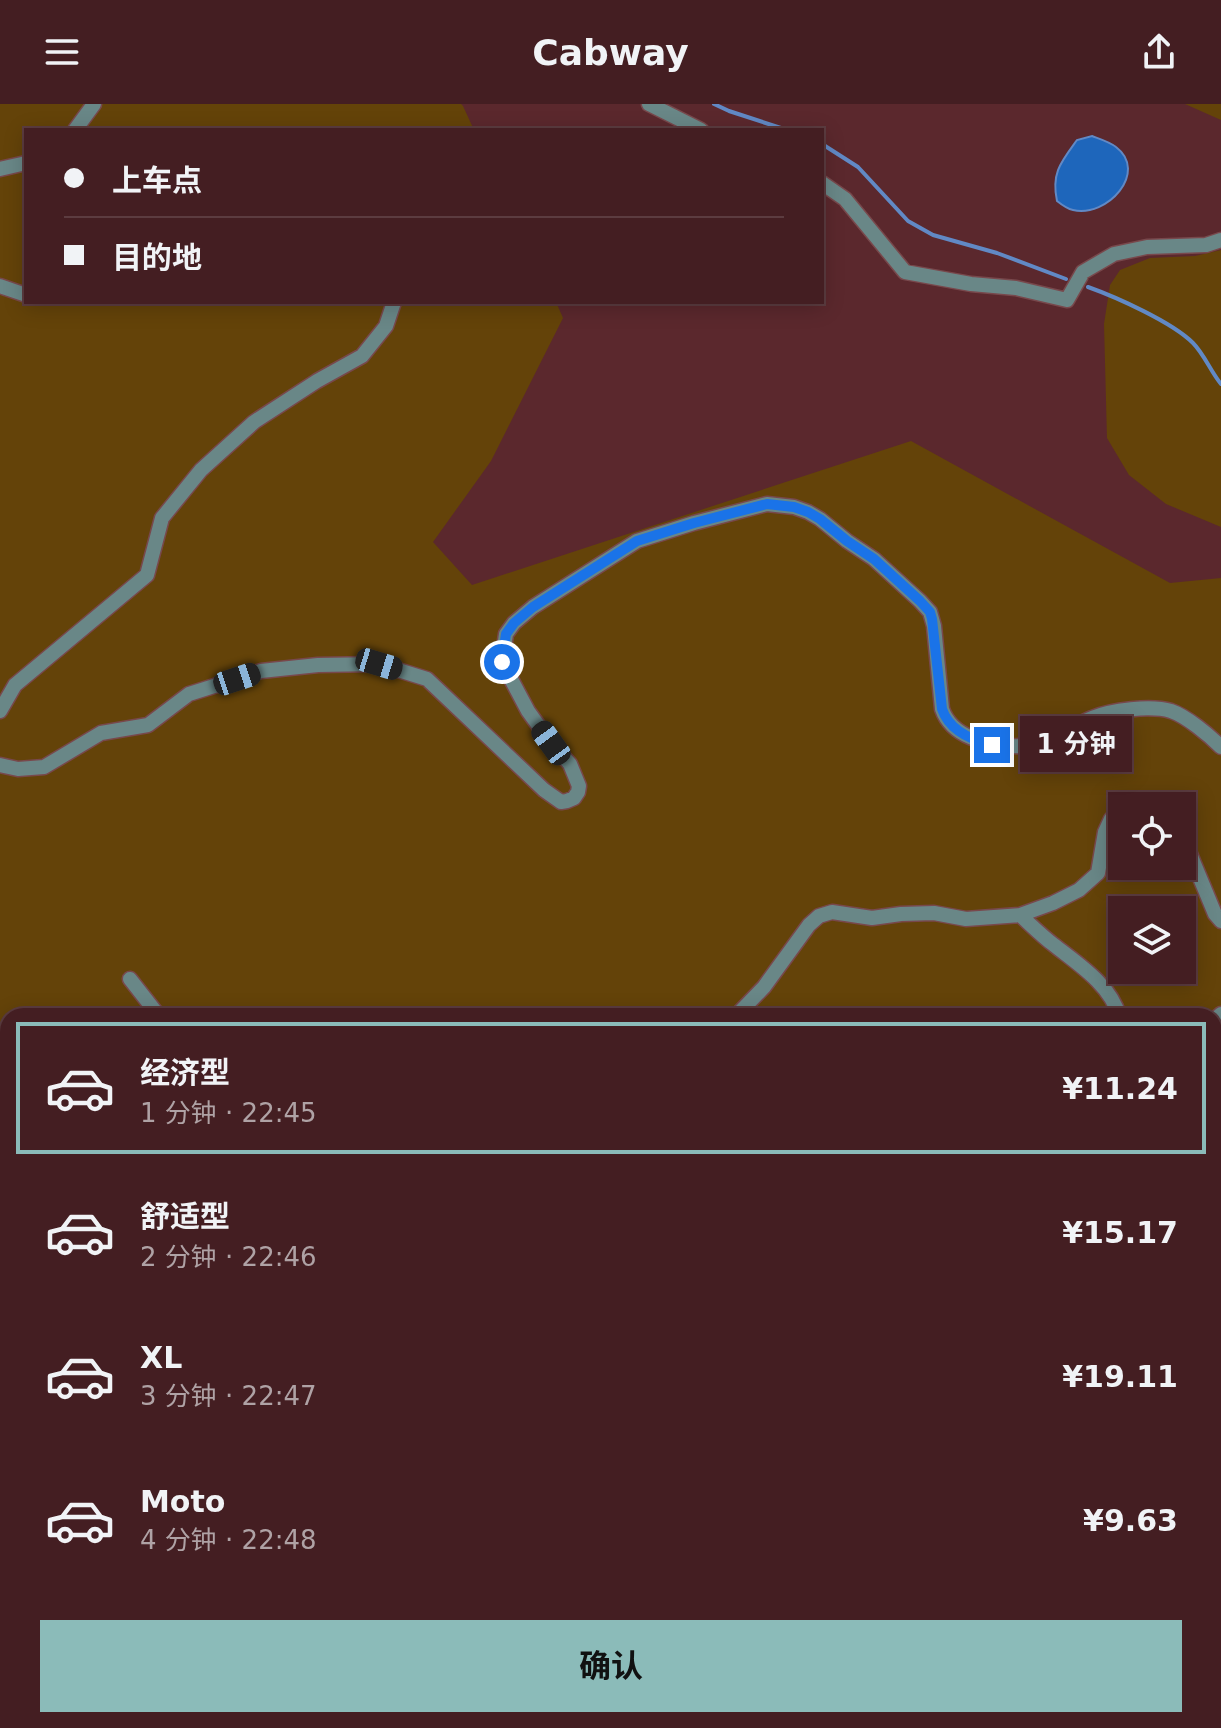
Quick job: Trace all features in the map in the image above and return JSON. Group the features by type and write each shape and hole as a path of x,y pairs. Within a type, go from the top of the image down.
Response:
{"street":[{"path":"76,128 94,104"},
{"path":"649,104 697,128"},
{"path":"0,169 24,163"},
{"path":"824,184 845,199 905,272 971,284 1016,288 1067,300 1083,272 1114,254 1147,247 1206,245 1221,240"},
{"path":"0,286 24,294"},
{"path":"0,711 15,685 147,575 162,518 201,470 254,422 362,356 386,326 393,304"},
{"path":"0,765 18,769 44,767 101,733 148,725 189,694 261,671 318,665 379,664 427,679 544,790 561,802 567,801 578,792 576,776 528,711 502,662 506,634 533,607 637,541 767,504 794,507 820,519 874,559 930,612 942,709 945,718 970,738 992,745 1034,747 1058,739 1090,718 1103,714 1158,709 1185,719 1221,747"},
{"path":"744,1008 819,916 832,912 872,918 934,913 966,919 1020,915 1079,890 1098,873 1108,826"},
{"path":"1196,868 1215,914 1221,921"},
{"path":"1020,915 1084,968 1117,1008"},
{"path":"130,979 153,1008"}],"shaded area":[{"path":"0,104 463,106 473,128 24,128 24,304 557,304 563,318 491,461 433,542 472,585 911,441 1170,583 1221,578 1221,1008 0,1008"},
{"path":"1185,104 1221,104 1221,120"},
{"path":"1221,250 1221,527 1166,504 1129,475 1107,438 1104,324 1110,285 1120,270 1150,258 1195,256"}],"water":[{"path":"1092,136 1114,145 1125,157 1128,169 1126,180 1120,191 1099,207 1086,211 1065,207 1057,201 1056,175 1077,140"}],"waterway":[{"path":"714,104 781,128"},
{"path":"824,145 858,167 908,221 933,235 997,253 1066,279"},
{"path":"1088,287 1143,311 1184,335 1197,347 1221,384"}],"route":[{"path":"502,662 506,634 514,623 533,607 637,541 743,510 781,504 820,519 874,559 930,612 945,718 970,738 992,745"}]}
